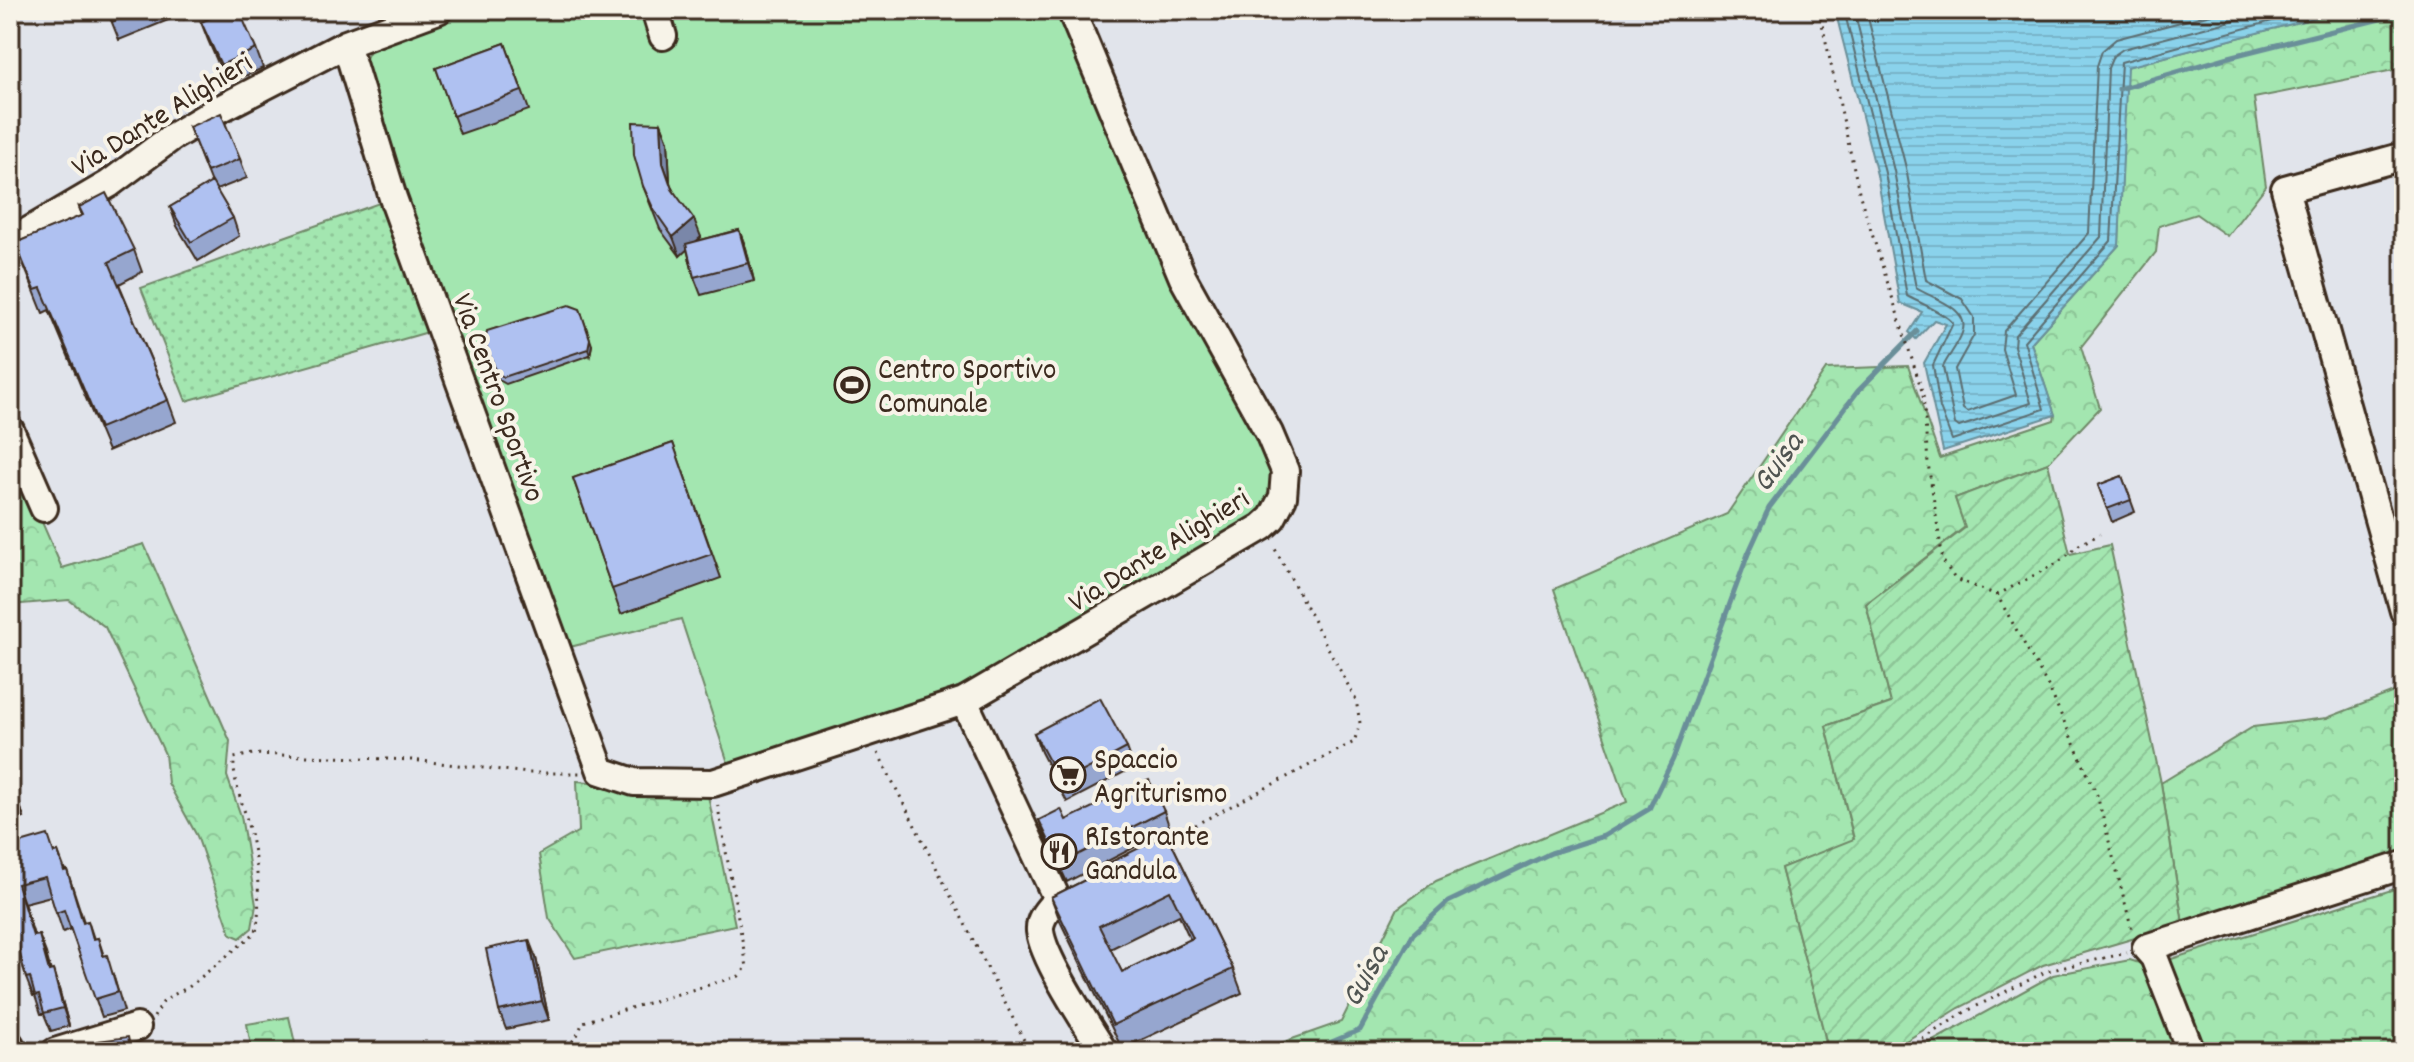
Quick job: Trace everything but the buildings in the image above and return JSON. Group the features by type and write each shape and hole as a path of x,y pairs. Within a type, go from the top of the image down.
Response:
{"street":[{"name":"Via Dante Alighieri","path":"10,242 109,184 172,137 214,112 346,44 438,10"},
{"path":"655,10 663,36"},
{"name":"Via Dante Alighieri","path":"601,771 634,782 713,783 964,701 1262,527 1272,518 1283,497 1285,471 1269,433 1183,278 1071,10"},
{"name":"Via Centro Sportivo","path":"346,44 393,198 601,771"},
{"path":"2404,156 2285,189 2404,611"},
{"path":"10,430 44,508"},
{"path":"964,701 1057,899 1042,917 1040,932 1049,955 1104,1052"},
{"path":"2191,1052 2154,957 2146,948 2404,865"},
{"path":"55,1052 137,1027"},
{"path":"10,1045 12,1052"}],"path":[{"path":"1819,10 1860,196 1923,394 1928,463 1943,561 1955,579 1997,595 2049,688 2097,795 2134,937 2146,948"},
{"path":"1164,841 1354,742 1360,723 1356,700 1262,527"},
{"path":"1997,595 2059,562 2079,545 2100,534"},
{"path":"867,732 1030,1052"},
{"path":"137,1027 156,1015 165,999 189,987 256,932 261,903 246,815 233,781 234,758 253,754 412,760 529,773 601,771"},
{"path":"560,1052 576,1038 583,1022 739,976 747,967 713,783"},
{"path":"1902,1052 1965,1012 2047,971 2146,948"}],"green space":[{"name":"Centro Sportivo Comunale","path":"476,10 1064,10 1275,468 1274,497 1252,518 998,672 731,772 681,619 566,648 369,93 365,60 377,44"},
{"path":"2345,10 2404,10 2404,68 2254,98 2266,186 2227,236 2196,214 2159,226 2156,252 2081,347 2100,408 2048,463 1955,498 1965,527 1866,604 1891,703 1826,726 1854,840 1781,868 1829,1052 1255,1052 1341,1022 1398,908 1436,881 1627,802 1554,589 1727,514 1826,369 1908,366 1940,458 2054,420 2031,343 2119,245 2126,67"},
{"path":"382,202 428,332 186,401 141,288"},
{"path":"2048,463 2070,554 2110,545 2161,783 2183,924 2043,965 1959,1008 1888,1052 1829,1052 1781,868 1854,839 1826,726 1891,703 1866,604 1965,528 1955,498"},
{"path":"28,490 62,568 144,544 230,741 227,776 241,816 256,905 252,928 240,938 231,934 197,836 168,783 165,754 105,627 69,600 10,605 10,497"},
{"path":"2404,688 2404,852 2183,924 2161,783 2253,727 2327,718"},
{"path":"577,781 707,791 735,925 575,958 549,918 539,854 579,831"},
{"path":"2404,886 2404,1052 1913,1052 2053,975 2130,960 2145,965 2165,961"},
{"path":"289,1017 297,1052 252,1052 247,1024"}],"water":[{"path":"1835,10 2345,10 2127,67 2119,245 2031,343 2055,415 1943,451 1924,363 1946,324 1934,320 1916,339 1909,332 1922,312 1900,303 1877,175"}],"waterway":[{"name":"Guisa","path":"2119,89 2229,57 2404,13"},
{"name":"Guisa","path":"1308,1052 1360,1030 1413,934 1448,902 1551,853 1604,836 1649,809 1673,759 1748,554 1769,508 1858,391 1917,331"}],"place":[{"name":"Centro Sportivo Comunale","path":"852,385"},
{"name":"Spaccio Agriturismo","path":"1068,775"},
{"name":"RIstorante Gandula","path":"1059,852"}]}
